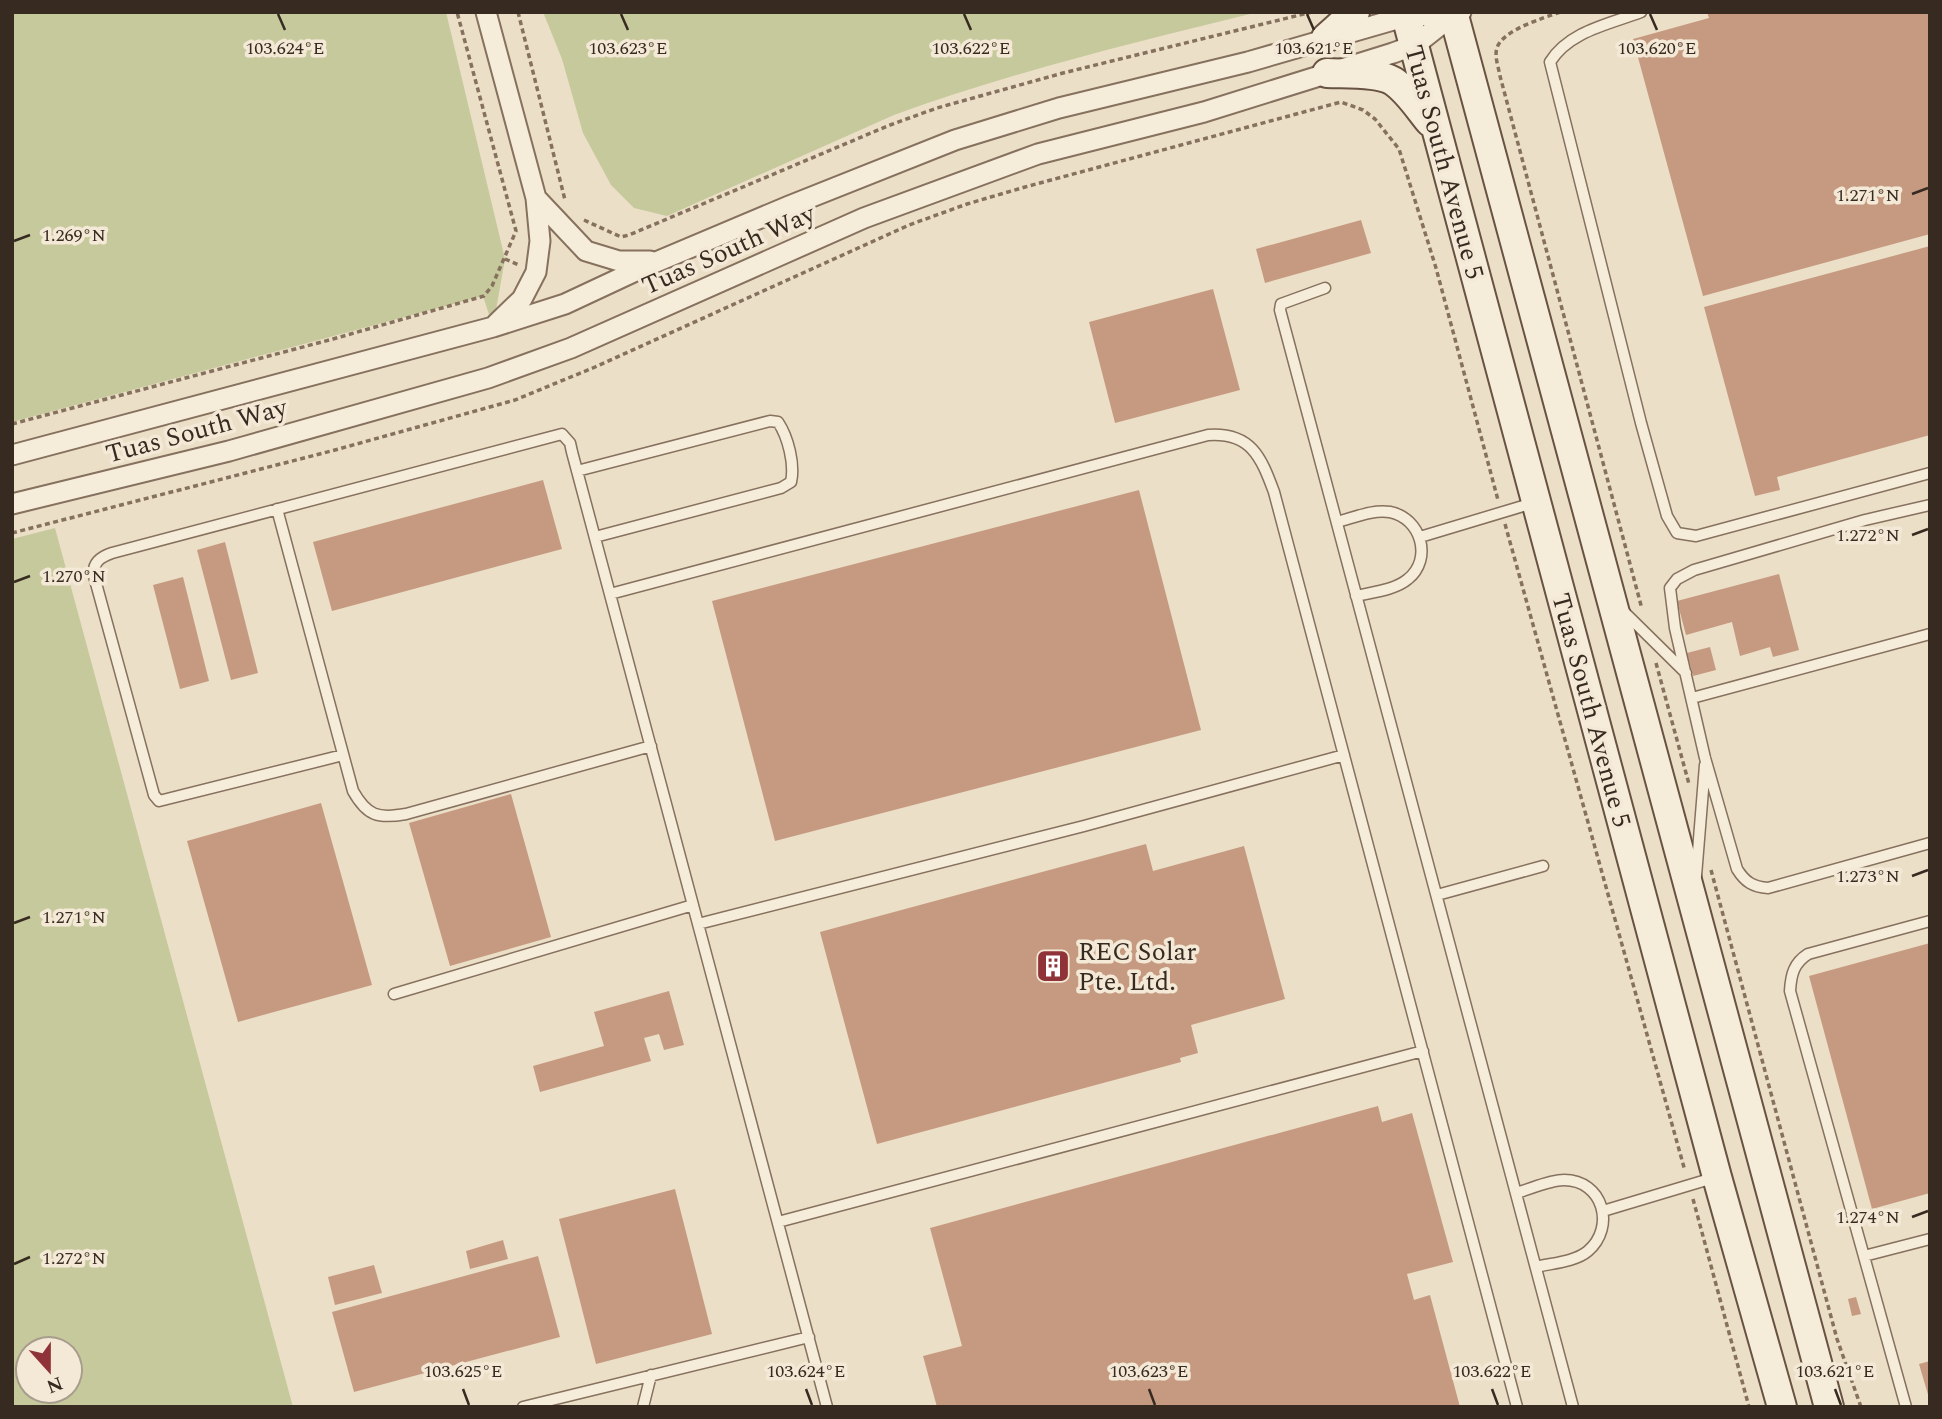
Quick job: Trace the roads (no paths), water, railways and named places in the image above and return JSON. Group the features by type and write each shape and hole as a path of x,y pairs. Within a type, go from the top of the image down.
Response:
{"street":[{"path":"486,12 536,198 540,241 536,272 522,299 493,327"},
{"path":"1326,38 1354,12"},
{"name":"Tuas South Way","path":"12,454 493,327 565,304 789,206 955,140 1059,108 1248,62 1406,14 1456,13"},
{"name":"Tuas South Way","path":"12,504 229,450 488,378 571,348 889,208 1038,155 1204,112 1415,45 1456,13"},
{"name":"Tuas South Avenue 5","path":"1456,13 1609,597 1829,1407"},
{"name":"Tuas South Avenue 5","path":"1406,14 1717,1177 1782,1407"},
{"path":"1327,73 1362,74 1392,80 1437,130"},
{"path":"536,198 586,251 619,261 660,261"}],"lane":[{"path":"1641,12 1576,36 1557,51 1550,62 1641,423 1667,516 1677,533 1696,536 1930,472"},
{"path":"1325,288 1281,304 1280,310 1573,1407"},
{"path":"577,471 770,421 778,422 789,449 793,474 791,482 781,488 595,537"},
{"path":"343,755 159,801 154,795 94,576 97,561 112,553 562,434 569,443 595,537 827,1407"},
{"path":"610,594 1196,438 1225,434 1242,440 1264,465 1274,492 1517,1407"},
{"path":"1420,537 1536,502"},
{"path":"1930,505 1865,520 1694,570 1678,579 1670,589 1671,606 1705,758 1737,869 1744,880 1751,885 1768,888 1930,843"},
{"path":"277,509 353,791 365,810 379,816 391,817 651,746"},
{"path":"1337,522 1387,512 1406,519 1420,537 1421,559 1409,579 1398,585 1356,596"},
{"path":"1609,597 1687,674"},
{"path":"1692,698 1930,634"},
{"path":"698,924 1084,826 1343,755"},
{"path":"1693,908 1705,758"},
{"path":"1437,895 1543,866"},
{"path":"394,994 693,905"},
{"path":"1906,1407 1790,991 1791,974 1808,954 1930,921"},
{"path":"778,1222 1423,1051"},
{"path":"1603,1211 1717,1177"},
{"path":"1517,1193 1562,1180 1576,1182 1588,1188 1598,1198 1603,1211 1604,1225 1599,1239 1587,1251 1579,1257 1536,1267"},
{"path":"1864,1256 1930,1239"},
{"path":"523,1407 808,1337"},
{"path":"643,1407 651,1375"}],"place":[{"name":"REC Solar Pte. Ltd.","path":"1053,966"}]}
